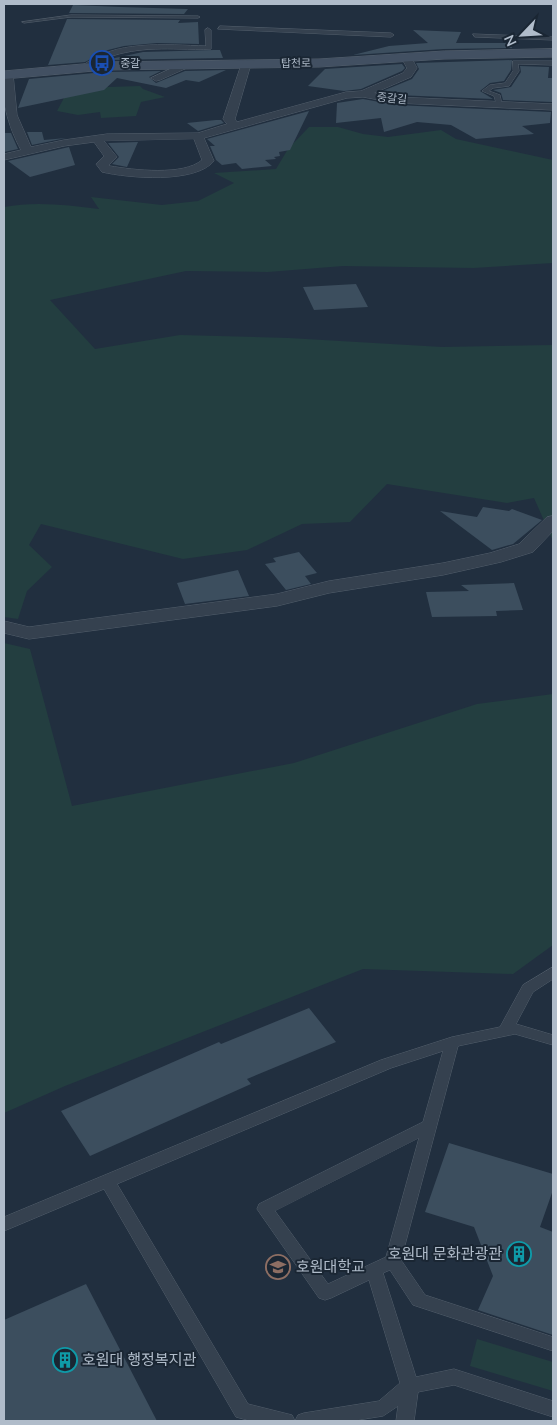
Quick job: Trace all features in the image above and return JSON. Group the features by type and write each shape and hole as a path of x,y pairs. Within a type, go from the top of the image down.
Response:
{"main road":[{"name":"탑천로","path":"6,75 84,67 319,63 406,57 553,53"}],"street":[{"path":"364,94 407,75 412,68 406,57"},
{"path":"235,127 229,119 246,64"},
{"name":"탑천로","path":"156,78 186,65"},
{"path":"6,75 9,102 17,135 28,152"},
{"name":"중갈길","path":"4,157 64,143 97,138 198,136 346,95 364,94 396,100 447,101 553,108"},
{"path":"97,138 111,157 102,164 106,169 116,172 164,173 198,169 208,161 198,136"},
{"path":"4,627 29,633 277,600 329,587 443,569 494,558 526,548 553,520"}],"lane":[{"path":"24,22 71,16 198,17"},
{"path":"220,28 391,34"},
{"path":"84,67 116,53 144,47 209,48 208,30"},
{"path":"475,35 553,39"},
{"path":"499,105 497,95 485,91 492,86 508,85 516,71 515,62 553,63"},
{"path":"504,1032 528,989 553,972"},
{"path":"4,1224 386,1064 452,1042 515,1030 553,1040"},
{"path":"452,1042 393,1261 419,1300 553,1344"},
{"path":"393,1261 325,1293 265,1209 429,1126"},
{"path":"107,1181 242,1411 286,1421"},
{"path":"374,1270 410,1386 405,1421"},
{"path":"304,1421 383,1408 410,1386 454,1377 553,1409"}],"green space":[{"path":"140,86 143,89 165,97 141,102 136,116 101,118 100,112 78,115 57,111 65,96 77,88"},
{"path":"309,127 338,127 363,134 388,137 441,130 456,139 553,160 553,263 473,268 343,266 268,272 186,271 50,300 95,349 180,335 289,338 442,347 553,345 553,541 534,498 507,503 387,484 350,522 302,524 247,550 183,559 41,524 29,545 52,567 27,591 18,619 4,617 4,207 40,204 99,209 91,197 162,205 198,201 234,183 214,173 276,169 288,149"},
{"path":"4,643 30,649 72,806 294,763 477,704 553,694 553,945 513,974 363,969 65,1086 4,1113"},
{"path":"477,1339 553,1362 553,1391 470,1366"}],"building":[{"path":"73,5 188,9 184,14 69,13"},
{"path":"67,19 180,20 178,23 198,22 199,44 157,43 124,46 108,50 85,62 48,65"},
{"path":"413,30 461,32 456,43 510,43 512,48 444,49 353,55 389,46 428,43"},
{"path":"220,50 223,58 106,60 143,52"},
{"path":"512,60 511,70 504,81 490,83 480,91 493,99 396,95 380,92 412,79 419,69 416,63"},
{"path":"402,64 405,68 402,71 361,89 344,91 308,86 325,69"},
{"path":"520,66 549,67 548,78 553,78 552,102 503,100 501,93 493,90 511,87 521,72"},
{"path":"226,70 199,82 186,80 166,88 117,78 104,90 18,108 29,79 105,72 161,71 149,77 156,83 185,71"},
{"path":"363,99 396,105 551,112 550,123 522,126 534,134 476,139 451,125 417,122 384,132 381,118 336,123 337,103"},
{"path":"309,111 290,150 279,152 280,156 274,157 276,159 265,160 272,166 242,169 236,163 222,165 216,160 210,146 215,146 207,139"},
{"path":"221,120 224,123 198,131 187,123"},
{"path":"27,132 42,132 44,140 66,138 32,145"},
{"path":"4,133 11,133 18,149 4,152"},
{"path":"138,142 127,167 112,164 119,157 108,143"},
{"path":"69,147 75,165 30,177 8,161"},
{"path":"356,284 368,307 314,310 303,287"},
{"path":"483,507 509,511 512,509 542,520 513,544 492,550 440,511 477,517"},
{"path":"299,552 317,573 305,576 311,584 286,590 265,564 276,562 273,558"},
{"path":"238,570 249,596 185,604 177,583"},
{"path":"514,583 523,610 496,611 497,616 432,617 426,592 469,591 461,585"},
{"path":"309,1008 336,1042 247,1079 251,1084 90,1156 61,1111 219,1042 221,1044"},
{"name":"호원대 문화관광관","path":"449,1143 553,1174 553,1190 540,1227 553,1232 553,1335 478,1310 493,1276 474,1227 425,1212"},
{"name":"호원대 행정복지관","path":"86,1284 157,1421 4,1421 4,1320"}],"place":[{"name":"중갈","path":"102,63"},
{"name":"호원대 문화관광관","path":"519,1254"},
{"name":"호원대학교","path":"278,1267"},
{"name":"호원대 행정복지관","path":"65,1360"}]}
